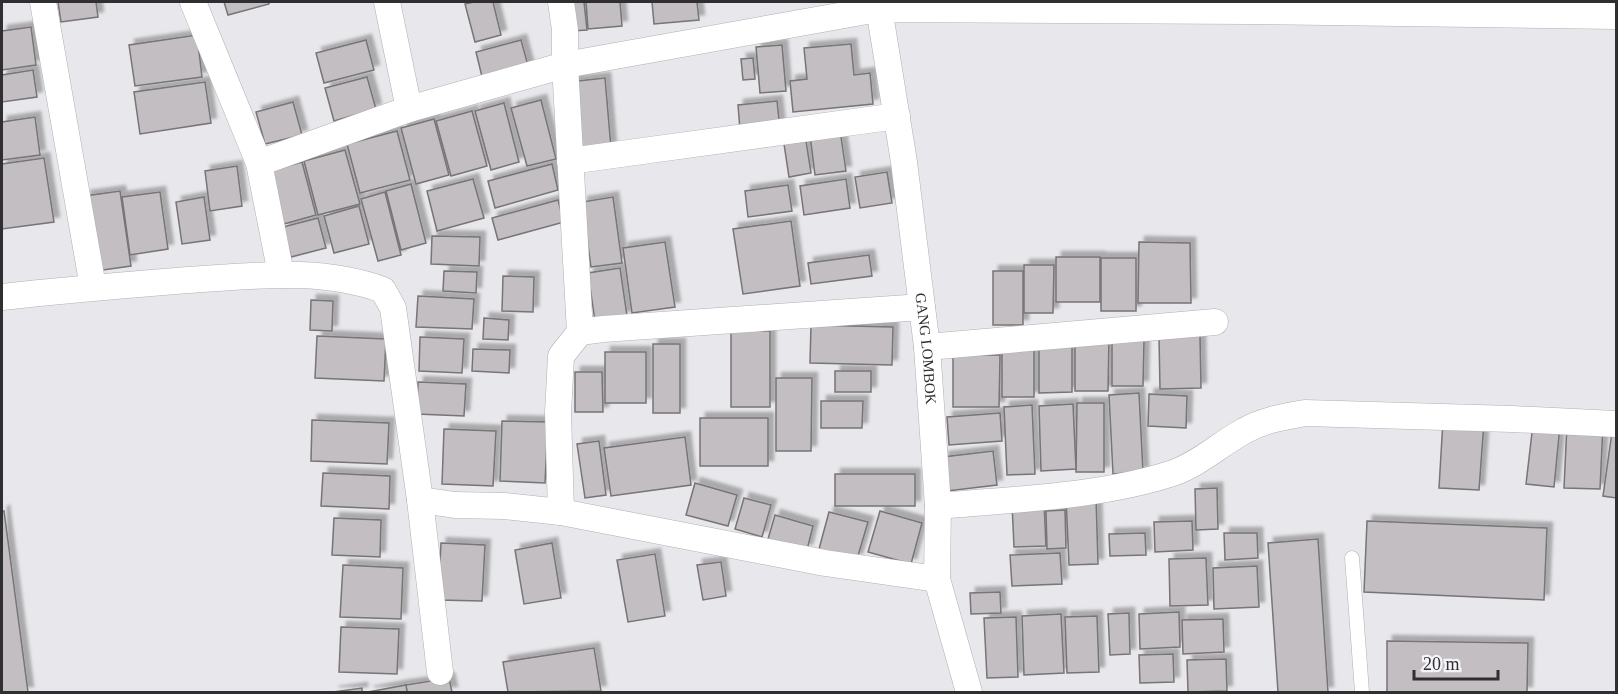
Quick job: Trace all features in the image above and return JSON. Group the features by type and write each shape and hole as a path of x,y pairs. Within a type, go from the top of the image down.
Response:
{"street":[{"path":"43,2 93,287"},
{"path":"193,2 259,163 281,274"},
{"path":"387,2 409,109"},
{"path":"561,2 565,30 580,332 561,356 558,413 561,512"},
{"path":"259,163 409,109 565,64 878,5 1377,7 1617,16"},
{"name":"GANG LOMBOK","path":"878,5 897,116 927,347 938,506 936,579 969,693"},
{"path":"570,161 897,116"},
{"path":"2,297 93,287 281,274 352,281 383,290 393,308 420,500 440,672"},
{"path":"580,332 922,307"},
{"path":"927,347 1215,322"},
{"path":"938,506 1089,490 1153,478 1176,472 1271,419 1305,413 1617,424"},
{"path":"420,500 455,505 504,506 561,512 825,564 936,579"}],"lane":[{"path":"1352,558 1362,693"}],"building":[{"path":"58,2 96,2 98,17 61,22"},
{"path":"224,2 269,2 269,4 228,15"},
{"path":"493,2 501,35 475,42 465,4"},
{"path":"569,2 584,2 587,30 571,31"},
{"path":"586,2 620,2 622,26 588,29"},
{"path":"652,2 697,2 699,20 654,24"},
{"path":"31,27 36,65 2,70 2,31"},
{"path":"197,35 202,77 135,86 129,45"},
{"path":"366,40 374,70 324,83 316,53"},
{"path":"521,40 530,73 484,85 476,52"},
{"path":"851,44 854,75 870,73 873,104 793,112 790,81 807,79 804,48"},
{"path":"782,45 786,91 760,93 756,47"},
{"path":"753,58 755,79 743,80 741,59"},
{"path":"33,70 37,97 2,102 2,75"},
{"path":"367,77 376,109 334,121 325,88"},
{"path":"605,78 611,148 575,152 569,82"},
{"path":"205,82 211,123 140,134 134,92"},
{"path":"541,100 556,159 527,166 511,108"},
{"path":"777,101 781,139 741,143 738,105"},
{"path":"293,102 302,135 265,144 256,112"},
{"path":"504,103 519,162 491,170 475,111"},
{"path":"472,111 487,166 451,176 436,121"},
{"path":"35,117 40,155 2,160 2,122"},
{"path":"434,119 449,175 416,184 401,128"},
{"path":"840,130 846,171 815,175 810,135"},
{"path":"397,131 410,180 360,193 347,144"},
{"path":"806,141 811,173 789,177 784,144"},
{"path":"345,150 360,204 318,215 304,161"},
{"path":"44,158 54,222 2,229 2,164"},
{"path":"302,162 316,215 284,224 270,171"},
{"path":"552,164 558,190 495,208 488,181"},
{"path":"237,166 242,206 210,211 205,171"},
{"path":"887,172 892,203 860,208 855,177"},
{"path":"473,179 484,218 437,231 427,191"},
{"path":"846,179 850,208 804,215 800,186"},
{"path":"411,184 426,243 401,250 386,191"},
{"path":"788,185 792,211 748,217 745,191"},
{"path":"120,191 131,266 96,271 85,196"},
{"path":"160,192 168,249 130,255 122,197"},
{"path":"385,192 401,255 378,261 361,199"},
{"path":"204,197 210,240 182,244 176,202"},
{"path":"613,197 622,263 591,267 582,202"},
{"path":"558,200 564,222 498,240 492,218"},
{"path":"359,206 369,244 334,253 324,216"},
{"path":"318,218 326,248 291,257 283,227"},
{"path":"791,221 800,286 743,294 733,229"},
{"path":"432,236 480,237 479,266 431,264"},
{"path":"665,242 675,307 632,313 623,248"},
{"path":"1139,242 1190,243 1191,303 1138,303"},
{"path":"869,255 872,276 811,284 808,263"},
{"path":"1056,257 1100,257 1100,302 1056,302"},
{"path":"1101,258 1136,258 1136,311 1101,311"},
{"path":"1024,265 1054,265 1053,313 1024,313"},
{"path":"620,268 627,316 595,321 588,273"},
{"path":"444,271 477,272 476,293 443,291"},
{"path":"993,271 1023,271 1023,325 993,325"},
{"path":"503,276 534,277 533,312 502,311"},
{"path":"418,296 474,299 472,329 416,327"},
{"path":"311,300 333,301 332,331 310,330"},
{"path":"484,318 509,320 508,340 483,339"},
{"path":"811,325 893,327 892,365 810,363"},
{"path":"731,331 770,331 770,407 731,407"},
{"path":"317,336 386,339 384,381 315,378"},
{"path":"1200,336 1201,388 1160,389 1159,337"},
{"path":"420,337 464,339 462,373 419,371"},
{"path":"1075,337 1109,337 1108,391 1075,391"},
{"path":"1112,341 1144,341 1143,386 1112,386"},
{"path":"1039,342 1072,342 1072,392 1039,393"},
{"path":"653,344 680,344 680,413 653,413"},
{"path":"1002,347 1034,347 1034,397 1002,397"},
{"path":"473,349 510,350 509,373 472,371"},
{"path":"605,352 646,352 646,403 605,403"},
{"path":"953,355 1000,355 999,407 953,407"},
{"path":"835,371 871,371 871,392 835,392"},
{"path":"575,372 602,372 603,412 575,412"},
{"path":"776,378 812,378 811,451 776,451"},
{"path":"418,382 466,384 464,416 417,414"},
{"path":"1139,393 1143,472 1113,474 1109,395"},
{"path":"1149,394 1187,396 1186,428 1148,426"},
{"path":"821,401 863,401 862,428 821,428"},
{"path":"1077,403 1104,403 1104,472 1076,472"},
{"path":"1073,404 1076,469 1041,471 1039,406"},
{"path":"1032,405 1035,474 1007,475 1004,407"},
{"path":"1000,413 1002,441 949,445 947,417"},
{"path":"700,418 768,418 768,466 700,466"},
{"path":"312,420 389,423 387,464 311,461"},
{"path":"1443,420 1484,422 1479,490 1439,488"},
{"path":"502,421 548,422 545,483 500,481"},
{"path":"1533,424 1560,426 1554,487 1526,484"},
{"path":"1567,424 1603,425 1600,489 1564,488"},
{"path":"444,429 496,431 493,486 442,484"},
{"path":"1612,432 1616,432 1616,498 1603,496"},
{"path":"685,437 691,485 611,496 604,448"},
{"path":"599,441 606,495 585,498 577,444"},
{"path":"993,451 997,485 947,491 943,457"},
{"path":"323,473 390,476 389,509 321,506"},
{"path":"835,474 915,474 915,506 835,506"},
{"path":"695,483 737,495 728,526 686,515"},
{"path":"1217,488 1218,529 1196,530 1195,489"},
{"path":"1096,497 1098,564 1069,565 1066,498"},
{"path":"744,498 771,505 762,537 735,529"},
{"path":"1044,502 1046,546 1014,547 1012,504"},
{"path":"1065,510 1066,548 1047,549 1046,511"},
{"path":"4,511 28,692 2,692 2,512"},
{"path":"880,511 922,523 911,564 868,552"},
{"path":"829,512 868,522 857,559 819,549"},
{"path":"775,515 813,526 807,550 768,539"},
{"path":"334,518 381,520 380,557 332,555"},
{"path":"1192,521 1193,550 1155,552 1154,522"},
{"path":"1367,521 1547,528 1544,600 1364,592"},
{"path":"1145,533 1146,555 1110,556 1109,534"},
{"path":"1224,533 1257,533 1258,558 1225,560"},
{"path":"1318,539 1328,692 1278,692 1268,543"},
{"path":"441,543 485,545 482,601 438,600"},
{"path":"552,543 561,598 524,604 515,550"},
{"path":"1060,553 1062,584 1012,586 1010,555"},
{"path":"655,554 665,616 628,622 617,560"},
{"path":"1206,558 1208,605 1170,606 1169,559"},
{"path":"721,562 726,596 703,600 697,565"},
{"path":"343,565 403,568 401,619 340,617"},
{"path":"1257,566 1259,607 1214,609 1213,568"},
{"path":"1000,592 1001,613 971,614 970,593"},
{"path":"1179,612 1180,647 1140,649 1139,614"},
{"path":"1129,613 1130,654 1110,655 1108,614"},
{"path":"1061,614 1064,673 1024,675 1022,616"},
{"path":"1097,616 1099,672 1067,673 1065,617"},
{"path":"1016,617 1018,677 987,678 984,618"},
{"path":"1223,619 1224,652 1183,654 1182,620"},
{"path":"341,627 399,629 397,674 339,672"},
{"path":"1387,641 1528,643 1527,692 1387,692"},
{"path":"594,648 601,691 508,692 503,662"},
{"path":"1173,654 1174,682 1140,683 1139,655"},
{"path":"1226,659 1227,691 1188,692 1187,660"},
{"path":"449,678 452,692 407,692 406,685"},
{"path":"406,685 407,692 368,692"},
{"path":"362,688 362,692 333,692"}]}
